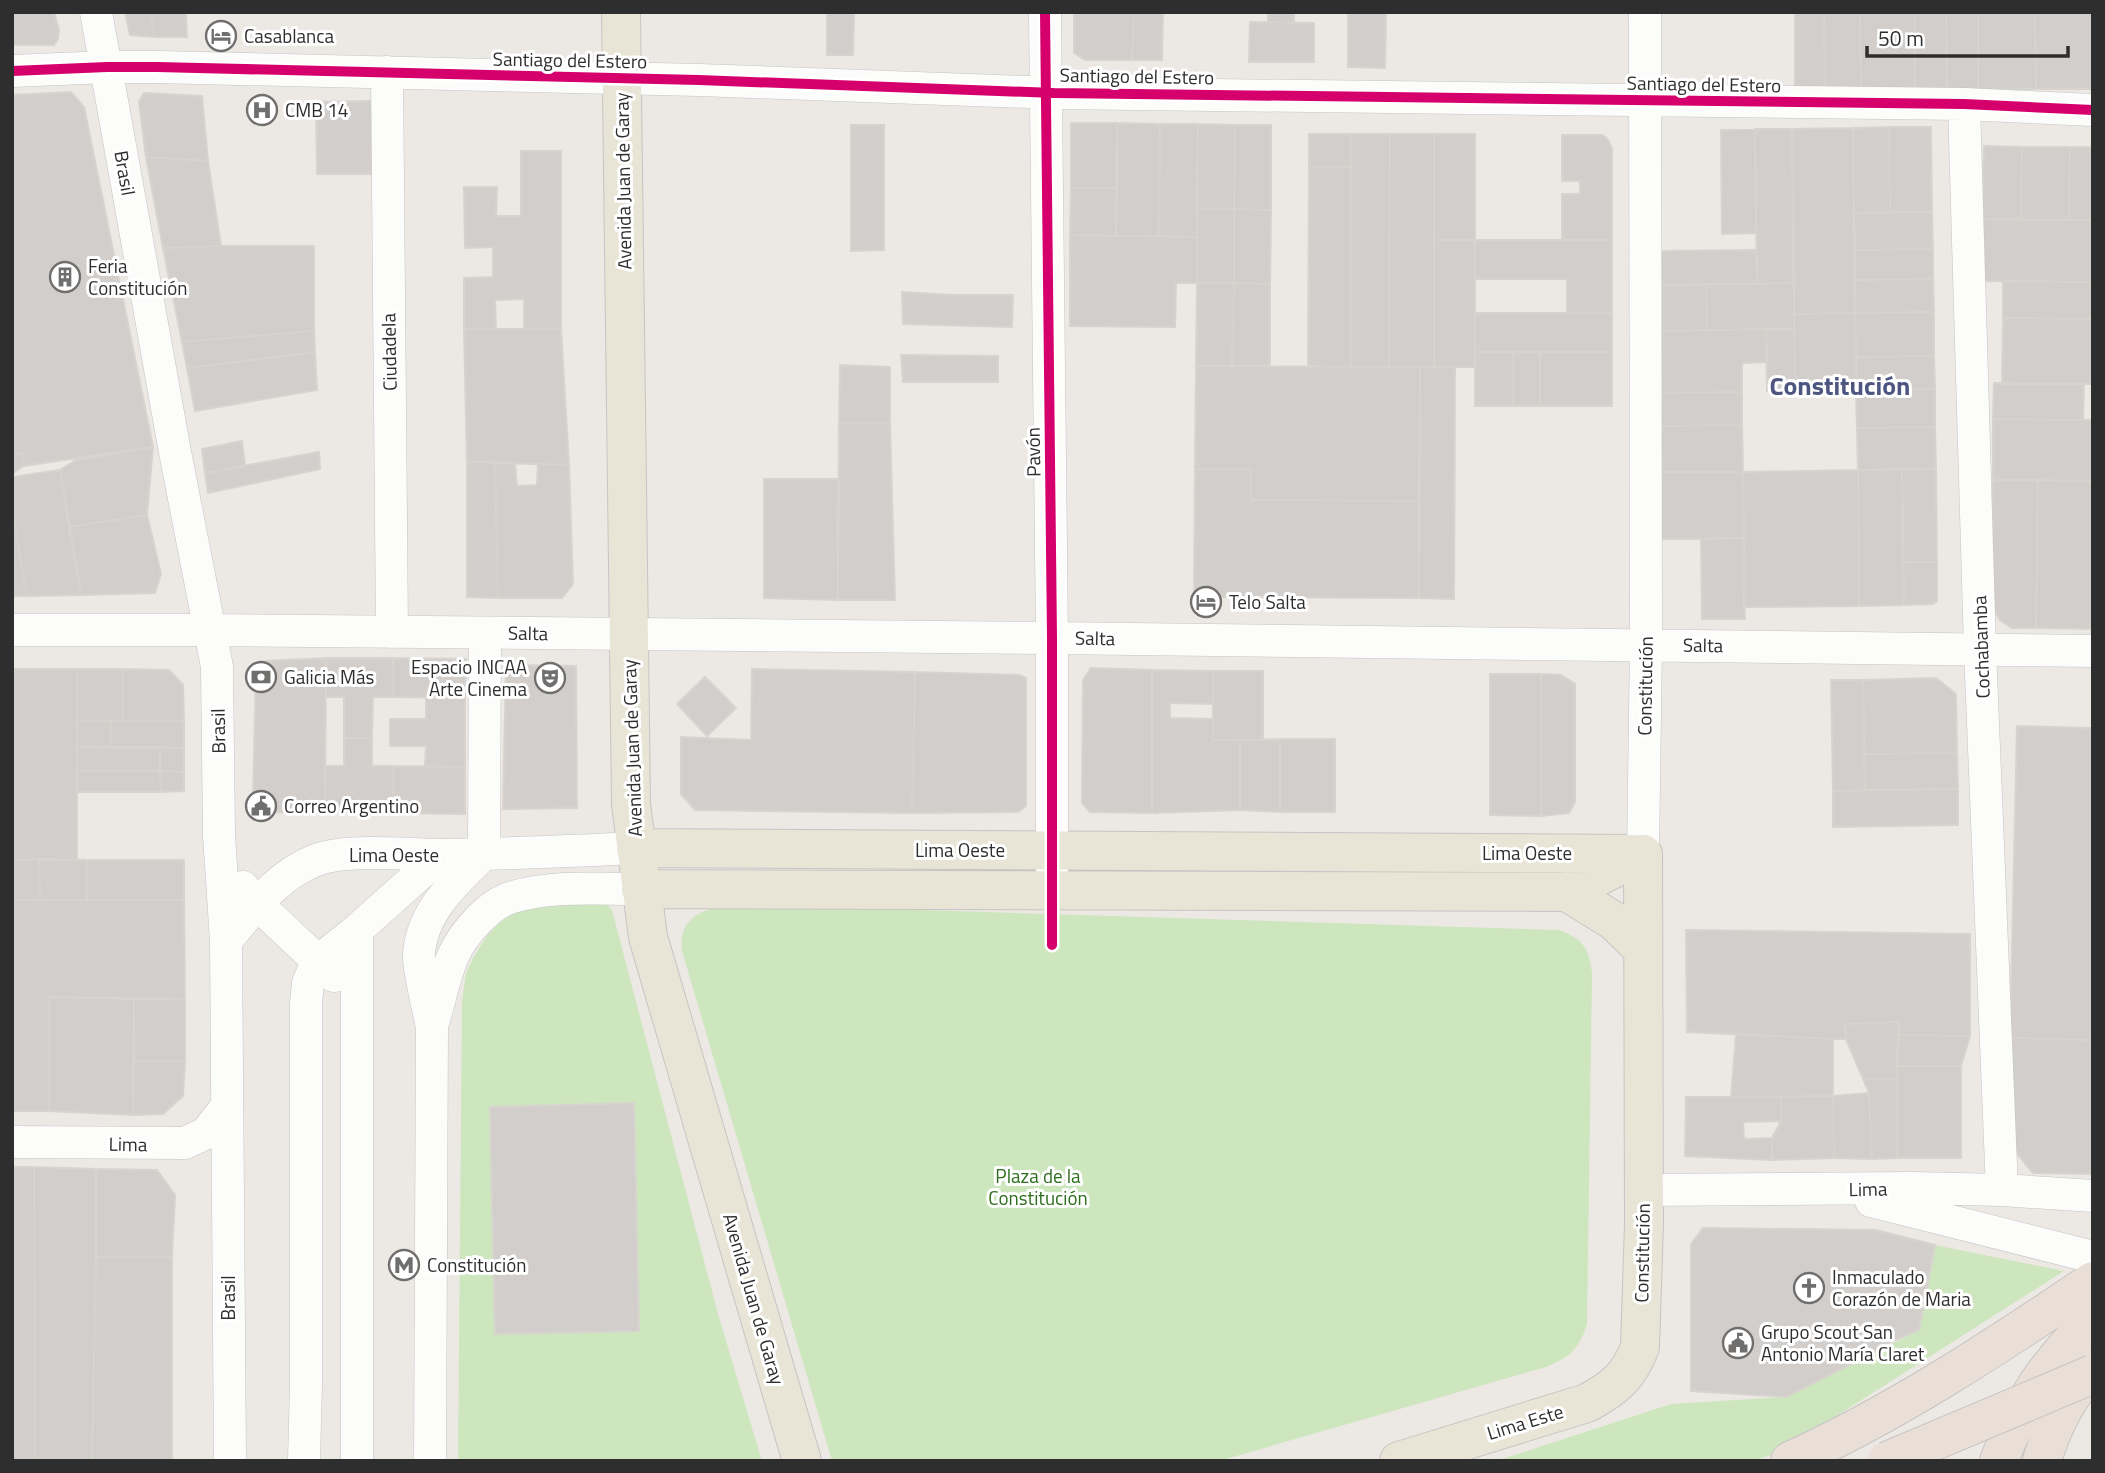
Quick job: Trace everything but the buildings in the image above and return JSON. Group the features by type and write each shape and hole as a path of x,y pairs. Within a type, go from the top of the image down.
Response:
{"highway":[{"path":"1790,1461 1901,1403 2001,1342 2093,1281"},
{"path":"1999,1461 2012,1428 2036,1383 2072,1339 2093,1320"},
{"path":"2042,1461 2061,1411 2093,1368"},
{"path":"1887,1461 2093,1374"}],"main road":[{"name":"Avenida Juan de Garay","path":"621,12 631,804 641,889 648,937 802,1461"},
{"name":"Lima Oeste","path":"636,848 1643,854"},
{"name":"Lima Oeste","path":"641,889 1567,892 1643,854"},
{"name":"Constitución","path":"1636,1358 1640,1346 1643,1190 1643,854"},
{"name":"Lima Oeste","path":"1567,892 1614,921 1642,948"},
{"name":"Lima Este","path":"1399,1461 1587,1403 1620,1381 1636,1358"}],"street":[{"name":"Brasil","path":"96,12 175,452 217,667 221,858 226,941 230,1461"},
{"name":"Pavón","path":"1045,12 1052,890"},
{"name":"Constitución","path":"1643,854 1646,644 1645,12"},
{"name":"Santiago del Estero","path":"12,71 107,67 387,72 1046,93 1964,104 2093,110"},
{"name":"Ciudadela","path":"387,72 392,632"},
{"name":"Cochabamba","path":"1964,104 1980,649 2002,1191"},
{"name":"Salta","path":"12,630 485,632 2093,651"},
{"path":"430,1461 432,1027 419,957 430,914 449,888 484,854 485,632"},
{"name":"Lima Oeste","path":"226,941 257,904 289,874 319,859 349,854 441,855 636,848"},
{"path":"304,1461 308,983 317,962 441,855"},
{"path":"221,858 257,904 333,975 357,1006"},
{"path":"432,1027 453,957 466,933 482,916 510,897 546,891 641,889"},
{"path":"357,930 357,1461"},
{"name":"Lima","path":"12,1142 186,1143 206,1133 227,1106"},
{"name":"Lima","path":"1643,1190 1912,1188 2093,1196"},
{"path":"1822,1190 1909,1209 2093,1257"}],"green space":[{"path":"607,904 612,910 718,1314 762,1461 458,1461 462,1001 466,973 487,936 505,917 526,905"},
{"name":"Plaza de la Constitución","path":"731,904 1559,930 1567,933 1587,951 1592,974 1587,1324 1581,1340 1567,1356 1546,1367 1219,1461 832,1461 682,951 684,930 694,917"},
{"path":"1935,1245 2064,1271 1780,1452 1753,1461 1496,1461 1671,1404 1786,1397 1919,1330"}],"cycle path":[{"path":"1045,12 1052,638 1052,945"},
{"path":"12,71 157,67 699,80 1054,93 1964,104 2093,110"}],"place":[{"name":"Casablanca","path":"221,36"},
{"name":"CMB 14","path":"262,110"},
{"name":"Feria Constitución","path":"65,277"},
{"name":"Telo Salta","path":"1206,602"},
{"name":"Galicia Más","path":"261,677"},
{"name":"Espacio INCAA Arte Cinema","path":"550,678"},
{"name":"Correo Argentino","path":"261,806"},
{"name":"Constitución","path":"404,1265"},
{"name":"Inmaculado Corazón de Maria","path":"1809,1288"},
{"name":"Grupo Scout San Antonio María Claret","path":"1738,1343"}],"district":[{"name":"Constitución","path":"1840,386"}]}
